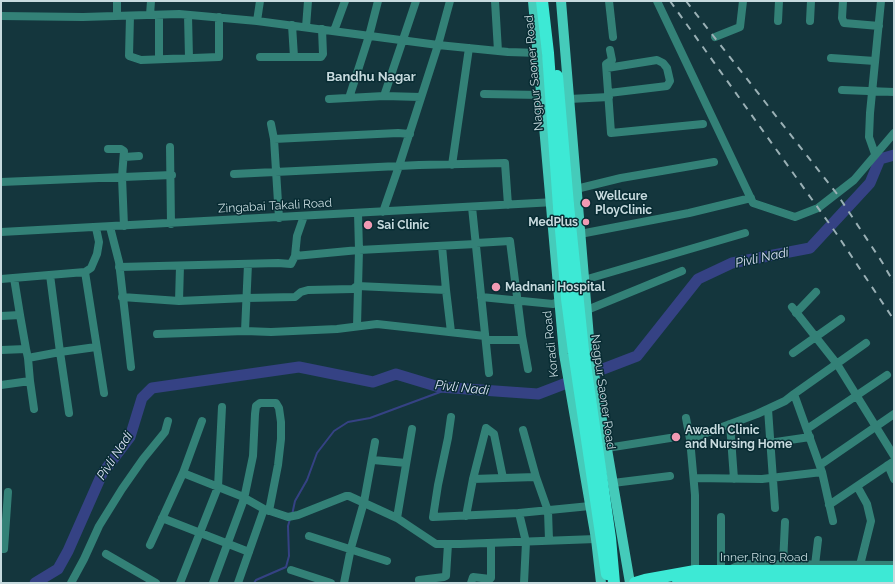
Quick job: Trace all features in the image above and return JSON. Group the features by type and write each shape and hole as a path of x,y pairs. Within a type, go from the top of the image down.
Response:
{"highway":[{"name":"Nagpur Saoner Road","path":"542,1 583,350 610,538 614,583"},
{"name":"Nagpur Saoner Road","path":"551,1 565,198 565,283 603,582"},
{"name":"Inner Ring Road","path":"689,579 724,571 831,575 894,580"},
{"name":"Inner Ring Road","path":"635,583 645,580 689,579 748,581 894,571"}],"main road":[{"name":"Koradi Road","path":"534,1 541,95 565,198 560,301 564,354 578,427 603,582"},
{"path":"561,1 569,99 565,198 580,234 590,350 630,583"},
{"path":"578,427 602,421"},
{"path":"603,582 628,572"}],"street":[{"path":"117,1 117,16"},
{"path":"150,15 151,1"},
{"path":"257,20 260,1"},
{"path":"306,27 308,1"},
{"path":"334,31 345,1"},
{"path":"349,98 369,36 378,1"},
{"path":"384,96 416,1"},
{"path":"383,212 438,46 450,1"},
{"path":"495,1 498,51"},
{"path":"609,1 613,37"},
{"path":"657,1 753,203 795,217 818,208 854,180 894,133"},
{"path":"715,37 740,27 743,1"},
{"path":"778,21 779,1"},
{"path":"810,21 811,1"},
{"path":"843,1 842,18 844,23 879,26"},
{"path":"875,154 869,137 881,1"},
{"path":"159,15 159,60"},
{"path":"1,16 83,17 188,15 257,20 438,46 539,53"},
{"path":"188,15 189,58"},
{"path":"130,16 129,56 141,60 219,57 219,18"},
{"path":"292,25 294,57"},
{"path":"260,57 321,57 323,54 322,29"},
{"path":"452,164 469,48"},
{"path":"610,50 612,60 606,64 612,133 703,124"},
{"path":"831,58 875,61"},
{"path":"569,99 609,95 667,86 670,80 667,68 658,60 607,68"},
{"path":"842,90 894,92"},
{"path":"484,94 541,95"},
{"path":"329,99 384,96 421,97"},
{"path":"271,124 274,140 279,218"},
{"path":"274,140 398,133 410,134"},
{"path":"170,147 172,175 171,224"},
{"path":"108,149 121,149 124,151 122,177 124,226"},
{"path":"124,157 139,156"},
{"name":"Zingabai Takali Road","path":"1,232 508,205 565,198 621,178 714,162"},
{"path":"234,174 399,166 505,163 508,205"},
{"path":"1,182 172,175"},
{"path":"580,234 689,213 751,198"},
{"path":"472,207 489,373"},
{"path":"357,326 359,250 358,213"},
{"path":"119,267 291,264 295,256 297,236 304,216"},
{"path":"110,227 119,267 131,367"},
{"path":"1,279 85,272 91,268 97,254 99,242 96,228"},
{"path":"584,280 745,233"},
{"path":"295,256 359,250 510,241 522,340 528,369"},
{"path":"442,246 450,332"},
{"path":"245,331 248,264"},
{"path":"179,301 180,266"},
{"path":"587,310 682,271"},
{"path":"85,272 104,393"},
{"path":"50,275 69,413"},
{"path":"14,278 27,354 34,408"},
{"path":"122,298 179,301 295,297 301,292 308,290 353,289 357,286 446,290"},
{"path":"816,292 794,310 837,364 894,456"},
{"path":"481,297 553,304 560,301"},
{"path":"1,316 20,315"},
{"path":"793,353 841,319"},
{"path":"157,334 337,329 377,324 450,332 486,338 522,340"},
{"path":"690,439 785,401 866,343"},
{"path":"1,350 27,354 60,352 96,347"},
{"path":"769,443 808,433 887,375"},
{"path":"1,384 30,381"},
{"path":"794,394 821,468 833,521"},
{"path":"213,583 244,499 253,456 256,406 260,403 276,404 279,408 281,422 278,465 266,510 238,583"},
{"path":"180,583 218,487 222,407"},
{"path":"768,409 769,443 775,508"},
{"path":"694,478 772,478 821,468 894,414"},
{"path":"450,417 448,438 433,517 520,513 590,506"},
{"path":"686,418 690,439 695,495 689,579"},
{"path":"71,583 84,560 99,526 143,459 165,432 168,421"},
{"path":"150,545 182,473 202,421"},
{"path":"730,424 734,479"},
{"path":"466,516 473,479 486,428 494,434 502,478"},
{"path":"397,518 412,430"},
{"path":"523,430 536,477 548,511 549,540"},
{"path":"607,448 670,438"},
{"path":"344,583 351,548 364,502 373,460 375,442"},
{"path":"373,460 406,463"},
{"path":"829,505 891,463 894,479"},
{"path":"182,473 218,487 266,510 288,517 298,515 346,496 350,496 397,518 436,544 596,539"},
{"path":"613,483 670,476"},
{"path":"473,479 536,477"},
{"path":"857,486 867,504 871,521 860,565"},
{"path":"1,549 4,549 8,492"},
{"path":"520,513 526,542 524,583"},
{"path":"721,517 724,571 741,564 894,565"},
{"path":"162,518 227,542 249,552"},
{"path":"783,564 785,522"},
{"path":"309,536 351,548 388,561"},
{"path":"815,565 818,540"},
{"path":"471,583 473,577 491,578 491,543"},
{"path":"419,580 446,576 448,544"},
{"path":"106,554 156,583"},
{"path":"291,570 331,583"}],"waterway":[{"name":"Pivli Nadi","path":"35,583 58,569 68,551 102,474 130,437 142,398 152,388 299,367 373,382 396,374 439,387 538,394 637,356 698,279 732,263 810,248 870,183 880,159 894,155"},
{"path":"292,515 295,501 307,480 317,453 334,431 348,422 370,418 451,388"},
{"path":"254,583 256,580 286,567 289,556 288,526 290,519"}],"railway":[{"path":"670,1 836,233 894,320"},
{"path":"686,1 837,194 882,262 894,283"}],"place":[{"name":"Wellcure PloyClinic","path":"586,203"},
{"name":"MedPlus","path":"586,222"},
{"name":"Sai Clinic","path":"368,225"},
{"name":"Madnani Hospital","path":"496,287"},
{"name":"Awadh Clinic and Nursing Home","path":"676,437"}],"district":[{"name":"Bandhu Nagar","path":"371,77"}]}
